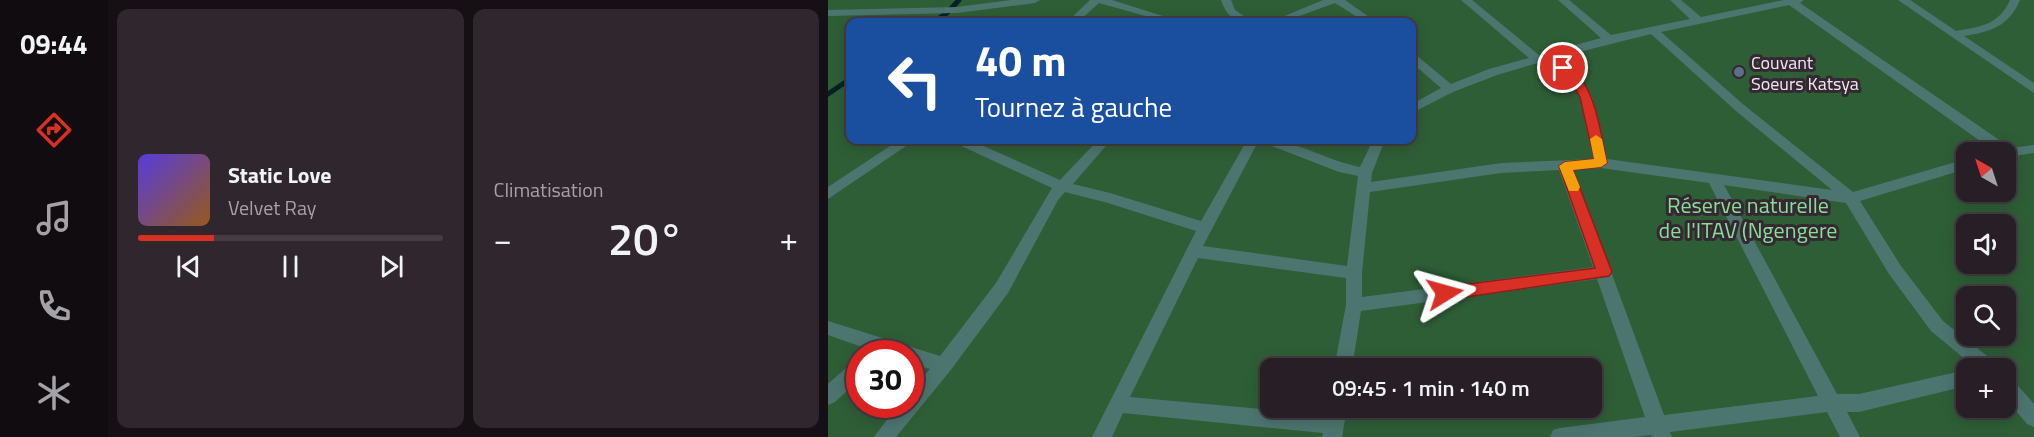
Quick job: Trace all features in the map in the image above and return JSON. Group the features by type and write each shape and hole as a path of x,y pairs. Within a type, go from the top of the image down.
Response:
{"street":[{"path":"828,13 957,10 1035,0"},
{"path":"1076,18 1096,0"},
{"path":"1101,0 1163,18"},
{"path":"1226,0 1230,12 1241,18"},
{"path":"1285,18 1332,0"},
{"path":"1338,0 1365,18"},
{"path":"1466,0 1537,60"},
{"path":"1563,0 1609,39"},
{"path":"1675,0 1698,20"},
{"path":"1903,0 2034,89"},
{"path":"1956,34 1983,30 1996,25 2009,16 2015,0"},
{"path":"1416,108 1449,89 1493,72 1609,39 1796,1 1991,142"},
{"path":"1652,29 1740,108 1851,198 1895,270 1937,326 1976,358"},
{"path":"1551,56 1576,80 1586,97 1601,163"},
{"path":"1416,60 1449,89"},
{"path":"828,194 902,144"},
{"path":"969,144 1061,186 1110,198 1204,228"},
{"path":"924,388 1002,288 1052,198 1101,144"},
{"path":"1102,437 1204,228 1251,144"},
{"path":"1279,144 1344,169 1364,181 1501,168 1601,163 1851,198 1956,167"},
{"path":"1346,358 1354,305 1354,273 1364,181 1378,144"},
{"path":"2016,152 2034,149"},
{"path":"1565,166 1660,431"},
{"path":"1713,177 1830,403 1850,437"},
{"path":"1194,250 1354,273"},
{"path":"1354,305 1604,272"},
{"path":"828,328 855,340"},
{"path":"924,360 944,364"},
{"path":"828,396 846,380"},
{"path":"1560,437 1660,431 1830,403 1859,403 1956,380"},
{"path":"2016,397 2034,418"},
{"path":"1117,404 1334,423"},
{"path":"884,437 899,418"}],"green space":[{"name":"Réserve naturelle de l'ITAV (Ngengere","path":"828,0 2034,0 2034,437 828,437"}],"waterway":[{"path":"939,18 959,0"},
{"path":"828,94 846,82"}],"slow traffic":[{"path":"1573,187 1565,166 1601,163 1596,139"}],"place":[{"name":"Couvant Soeurs Katsya","path":"1739,72"}],"route":[{"path":"1445,293 1604,272 1565,166 1601,163 1586,97 1576,80 1563,68"}]}
